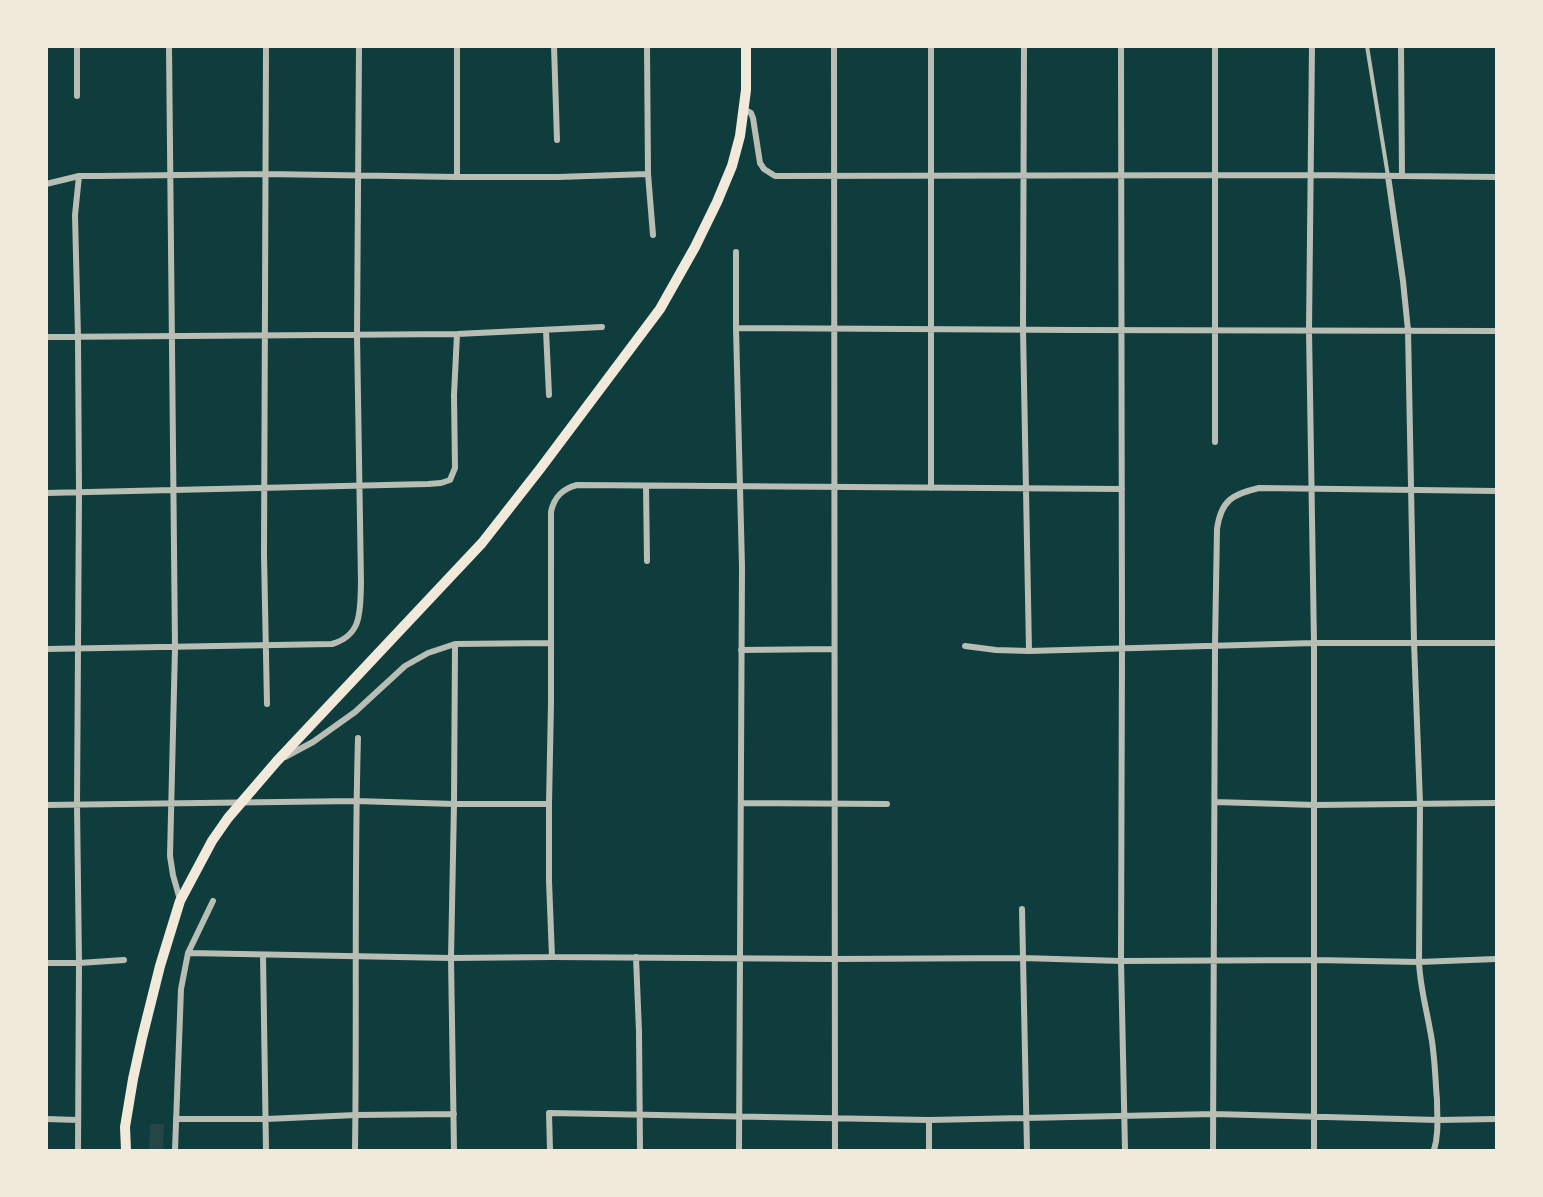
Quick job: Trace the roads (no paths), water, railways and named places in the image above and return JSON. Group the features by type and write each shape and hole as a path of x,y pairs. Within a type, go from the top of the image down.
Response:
{"main road":[{"path":"126,1150 125,1128 142,1038 160,966 180,901 212,841 228,818 277,761 482,543 660,309 695,247 732,166 740,136 746,90 746,46"}],"street":[{"path":"77,46 77,96"},
{"path":"170,46 175,648 170,856 180,901"},
{"path":"266,46 267,704"},
{"path":"46,649 332,644 350,636 355,629 360,612 357,335 359,46"},
{"path":"457,46 457,177"},
{"path":"554,46 557,140"},
{"path":"647,46 648,174 653,235"},
{"path":"834,46 836,1150"},
{"path":"931,46 931,488"},
{"path":"1024,46 1023,329 1029,651"},
{"path":"1121,46 1121,961 1125,1150"},
{"path":"1215,46 1215,442"},
{"path":"1312,46 1309,330 1315,805 1314,1150"},
{"path":"1401,46 1402,176"},
{"path":"743,109 751,113 753,118 760,163 764,169 776,176 1497,177"},
{"path":"46,184 79,176 265,174 558,177 648,174"},
{"path":"78,1150 79,492 75,215 79,176"},
{"path":"1388,176 1408,330 1414,642 1420,803 1419,962 1420,980 1434,1056 1438,1120 1434,1150"},
{"path":"736,252 741,486 739,1150"},
{"path":"46,337 457,334 602,327"},
{"path":"736,328 1497,331"},
{"path":"546,330 549,395"},
{"path":"46,492 428,484 450,480 455,468 454,395 457,334"},
{"path":"552,957 549,881 552,702 551,512 558,495 567,488 577,485 1122,489"},
{"path":"646,486 647,561"},
{"path":"1213,1150 1215,645 1219,515 1233,497 1259,488 1497,491"},
{"path":"277,761 313,742 346,718 405,666 428,653 454,644 551,643"},
{"path":"965,646 1029,651 1314,643 1497,643"},
{"path":"454,644 451,958 454,1150"},
{"path":"741,650 834,649"},
{"path":"355,1150 358,738"},
{"path":"46,805 286,801 549,804"},
{"path":"1215,802 1315,805 1497,803"},
{"path":"741,803 887,804"},
{"path":"175,1150 181,989 188,953 213,901"},
{"path":"1022,909 1027,1150"},
{"path":"188,953 451,958 1023,958 1121,961 1419,962 1497,959"},
{"path":"263,955 266,1150"},
{"path":"636,957 640,1150"},
{"path":"46,963 124,960"},
{"path":"550,1150 549,1113 929,1120 1214,1114 1438,1120 1497,1119"},
{"path":"176,1119 454,1114"},
{"path":"46,1119 78,1120"},
{"path":"929,1120 929,1150"}],"lane":[{"path":"1367,46 1388,176"}]}
